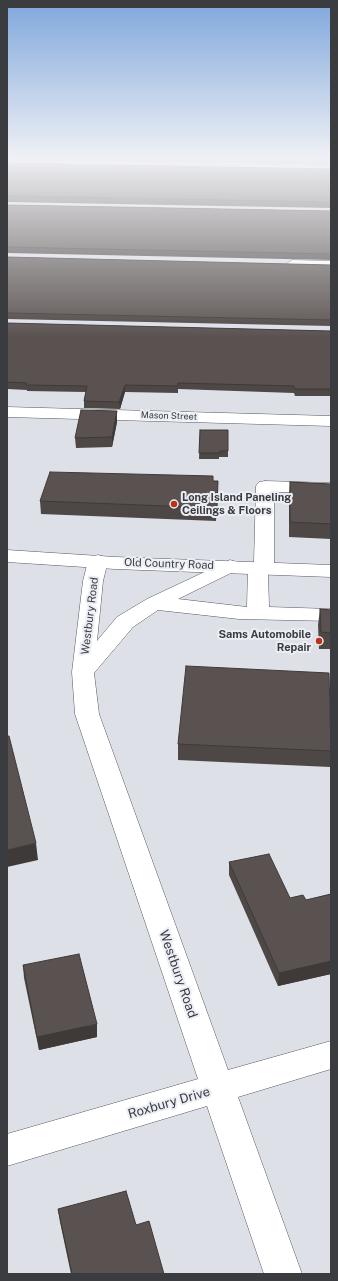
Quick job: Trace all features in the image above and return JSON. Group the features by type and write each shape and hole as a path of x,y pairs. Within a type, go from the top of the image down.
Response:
{"street":[{"path":"276,264 331,265"},
{"name":"Mason Street","path":"7,412 331,421"},
{"path":"258,614 265,486 331,488"},
{"name":"Old Country Road","path":"7,556 331,571"},
{"name":"Westbury Road","path":"98,561 93,581 83,672 87,714 283,1274"},
{"name":"Westbury Road","path":"83,672 125,622 154,603 230,566"},
{"path":"154,603 258,614 331,615"},
{"name":"Roxbury Drive","path":"7,1150 331,1055"}],"building":[{"path":"7,219 331,219 331,254 7,247"},
{"path":"7,257 331,265 331,320 7,313"},
{"path":"7,323 331,331 331,389 295,389 294,386 178,383 178,386 125,385 119,402 84,401 87,386 26,385 27,383 7,382"},
{"path":"81,410 117,411 112,437 75,438"},
{"path":"200,430 228,430 228,451 220,451 220,453 199,453"},
{"path":"50,472 213,476 213,481 218,481 217,508 40,501"},
{"path":"290,482 331,484 331,524 290,522"},
{"path":"320,609 331,610 331,633 321,632"},
{"path":"186,666 329,673 331,751 178,744"},
{"path":"7,736 9,736 36,843 7,850"},
{"path":"269,854 290,898 303,895 306,900 331,894 331,961 279,973 229,862"},
{"path":"79,954 97,1024 37,1037 23,965"},
{"path":"126,1191 136,1225 149,1221 164,1274 72,1274 58,1209"}],"place":[{"name":"Long Island Paneling Ceilings & Floors","path":"174,504"},
{"name":"Sams Automobile Repair","path":"319,641"}]}
